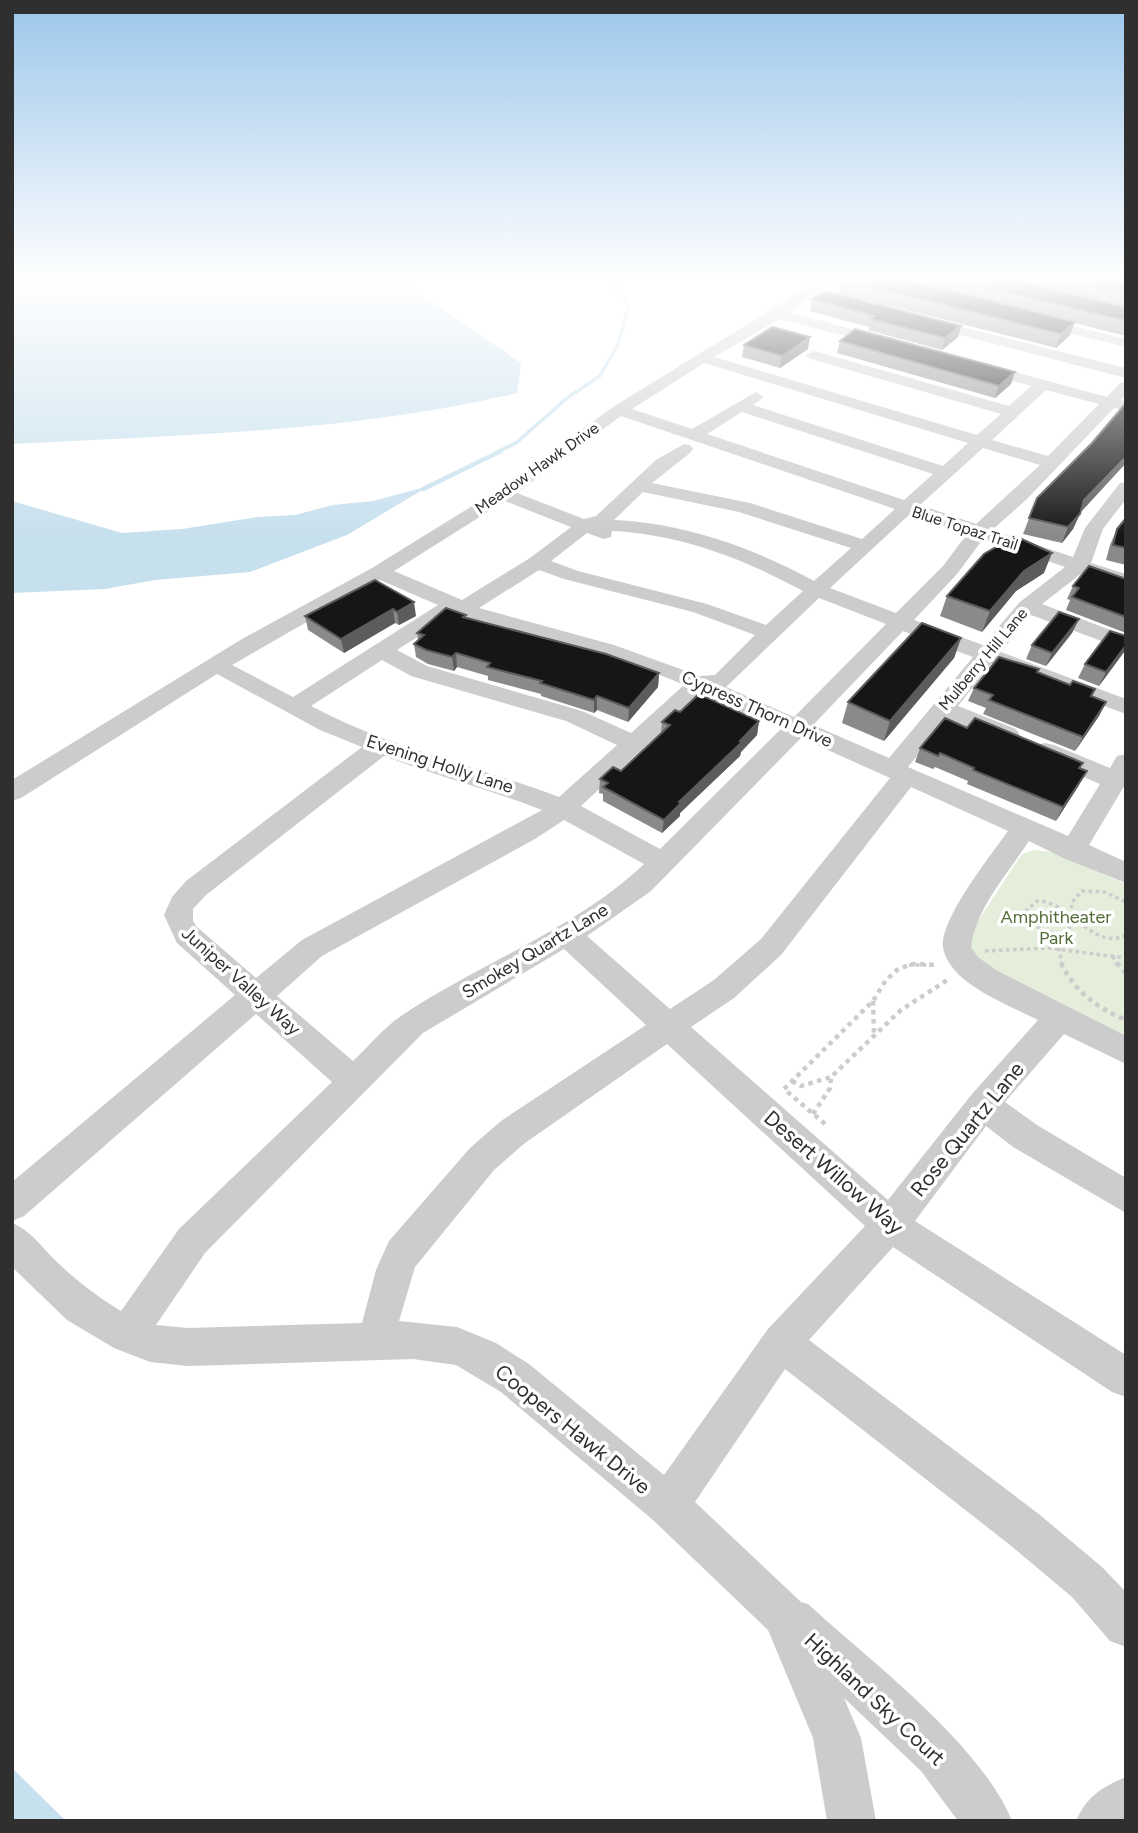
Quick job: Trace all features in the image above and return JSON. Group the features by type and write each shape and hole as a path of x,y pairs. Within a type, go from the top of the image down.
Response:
{"street":[{"name":"Meadow Hawk Drive","path":"12,792 216,665 379,572 459,537 511,496 569,463 615,417 700,366"},
{"path":"727,366 1052,463"},
{"path":"293,706 381,650 537,562 586,524 602,520 689,442 800,366"},
{"path":"820,366 1013,412"},
{"path":"974,366 1118,404"},
{"path":"1097,366 1126,373"},
{"path":"12,1204 312,948 526,832 564,808 700,683 721,681 811,586 865,546 1043,384"},
{"name":"Smokey Quartz Lane","path":"127,1335 192,1241 352,1080 412,1024 618,901 664,863 950,570 978,532 1118,404 1126,386"},
{"path":"742,407 947,473"},
{"name":"Blue Topaz Trail","path":"615,417 689,442 702,456 804,473 1126,581"},
{"path":"640,486 743,506 865,546"},
{"path":"1080,565 1094,528 1126,487"},
{"path":"511,496 586,524 610,536 811,586 988,654 1122,697"},
{"name":"Smokey Quartz Lane","path":"950,570 1004,540 1020,496"},
{"path":"537,562 572,575 700,608 769,633"},
{"name":"Mulberry Hill Lane","path":"376,1340 394,1270 402,1254 482,1159 513,1132 724,989 771,947 899,773 942,708 1027,606 1080,565"},
{"name":"Cypress Thorn Drive","path":"379,572 458,607 513,627 638,660 700,683 1023,830 1126,873"},
{"path":"1027,606 1126,645"},
{"path":"381,650 419,671 574,716 633,743"},
{"name":"Evening Holly Lane","path":"216,665 293,706 380,746 431,765 498,783 564,808 664,863"},
{"path":"942,708 1120,771 1072,851"},
{"name":"Juniper Valley Way","path":"352,1080 187,935 177,919 179,910 196,888 380,746"},
{"path":"1023,830 960,927 957,949 951,962 1126,1051"},
{"name":"Desert Willow Way","path":"566,934 890,1225 1126,1378"},
{"name":"Rose Quartz Lane","path":"668,1506 780,1342 890,1225 984,1104 1060,1017"},
{"path":"984,1104 1025,1136 1126,1197"},
{"name":"Coopers Hawk Drive","path":"12,1240 80,1307 127,1335 150,1343 188,1347 376,1340 447,1345 482,1357 515,1378 668,1506 784,1614 836,1738 852,1821"},
{"path":"780,1342 1025,1530 1087,1582 1126,1625"},
{"name":"Highland Sky Court","path":"784,1614 938,1754 988,1821"},
{"path":"1100,1821 1126,1801"}],"path":[{"path":"1063,932 1069,930 1071,904 1079,892 1103,891 1126,902"},
{"path":"1126,935 1120,938 1093,932 1053,902 1037,901 1027,910 1028,917 1038,928 1056,933 1055,948 1061,968 1077,990 1096,1006 1126,1020"},
{"path":"825,1124 784,1089 873,1001 886,980 897,970 911,964 942,964 992,949 1055,948 1126,958"},
{"path":"1113,956 1119,968 1126,973"},
{"path":"792,1081 801,1086 831,1077 911,1002 952,978 951,962"},
{"path":"873,1001 874,1035"},
{"path":"813,1114 830,1088 831,1077"}],"green space":[{"name":"Amphitheater Park","path":"1035,850 1051,852 1126,884 1126,1040 978,963 967,945 968,936 1022,854"}],"water":[{"path":"12,366 521,366 517,393 392,416 266,430 12,444"},
{"path":"429,486 347,535 250,572 155,580 105,589 12,593 12,501 122,533 182,529 257,517 295,515 333,505 373,501"},
{"path":"12,1768 66,1821 12,1821"}],"building":[{"path":"927,366 991,366 1015,372 999,386"},
{"path":"1126,403 1126,457 1084,500 1080,514 1068,527 1029,518 1037,498 1092,443"},
{"path":"1126,518 1126,548 1113,545 1117,529"},
{"path":"1015,536 1052,553 1024,571 990,611 947,596 984,554"},
{"path":"1089,566 1126,579 1126,617 1072,597 1079,588 1073,586"},
{"path":"375,580 414,602 397,612 393,609 341,639 305,616"},
{"path":"446,608 466,615 463,617 606,654 659,673 629,708 597,696 594,700 540,683 542,681 487,667 490,663 456,653 452,657 414,644 424,635 417,633"},
{"path":"1059,612 1079,619 1052,653 1032,645"},
{"path":"922,623 961,638 890,721 848,702"},
{"path":"1110,631 1126,636 1126,645 1106,672 1085,664"},
{"path":"999,657 1039,669 1037,672 1070,685 1073,681 1095,689 1091,696 1106,702 1083,737 989,700 993,695 974,688"},
{"path":"699,694 759,721 740,741 742,742 679,802 681,803 664,820 603,787 608,783 600,779 613,767 621,771 670,725 662,722 675,710 680,712"},
{"path":"945,718 967,728 975,718 1083,763 1079,768 1087,771 1063,807 973,770 974,768 940,753 938,756 920,748"}],"waterway":[{"path":"497,452 516,443 567,398 600,376 606,366"},
{"path":"423,489 501,451"}]}
